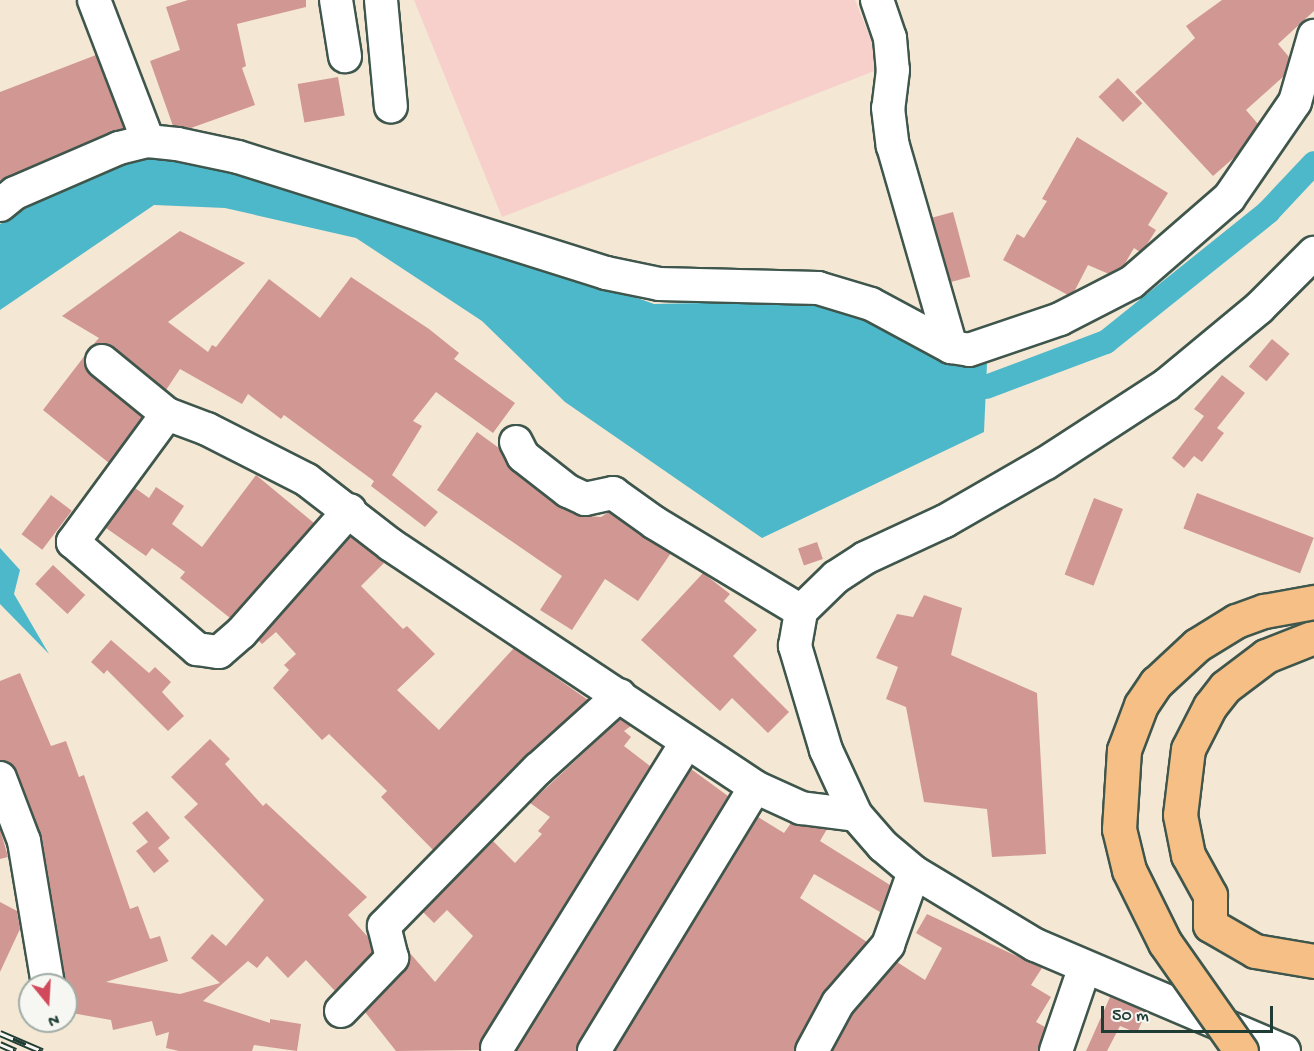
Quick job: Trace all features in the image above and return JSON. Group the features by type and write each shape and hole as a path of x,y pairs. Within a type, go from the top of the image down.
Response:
{"highway":[{"path":"1241,1051 1165,942 1129,870 1119,829 1124,750 1141,705 1156,683 1197,645 1228,625 1264,611 1314,602"},
{"path":"1314,637 1266,656 1225,687 1197,728 1180,794 1188,855 1210,895 1210,925 1255,951 1314,961"}],"street":[{"path":"94,0 148,141"},
{"path":"336,0 345,56"},
{"path":"381,0 391,106"},
{"path":"877,0 890,38 893,70 888,108 893,146 951,347"},
{"path":"0,205 15,193 80,163 148,141 238,157 606,273 659,284 818,288 871,304 951,347 985,348 1060,319 1132,282 1229,198 1295,102 1314,36"},
{"path":"1284,1051 1084,969 981,914 914,872 866,832 856,815 826,750 802,677 795,646 801,611 836,578 865,558 945,521 1036,468 1166,385 1259,308 1314,253"},
{"path":"102,361 167,414 260,454 350,510 390,545 620,695 686,743 755,787 801,808 856,815"},
{"path":"167,414 73,542 197,649 219,652 241,633 350,510"},
{"path":"516,442 523,456 568,491 585,499 613,493 655,523 801,611"},
{"path":"341,1011 392,958 384,926 538,769 620,695"},
{"path":"497,1048 686,743"},
{"path":"0,778 24,842 46,973"},
{"path":"594,1051 755,787"},
{"path":"812,1051 838,1003 888,945 914,872"},
{"path":"1056,1051 1084,969"}],"shaded area":[{"path":"414,0 855,0 882,68 502,217"}],"water":[{"path":"155,152 374,203 654,304 801,301 871,315 945,364 987,364 984,432 762,538 565,402 482,321 356,238 225,208 154,205 0,310 0,224 74,180"},
{"path":"0,548 20,570 14,594 49,654 0,604"}],"building":[{"path":"188,0 306,0 306,7 237,24 246,66 242,68 255,105 191,128 173,126 150,61 180,50 166,7"},
{"path":"1222,0 1314,0 1314,11 1278,44 1289,57 1284,76 1246,110 1258,124 1237,155 1213,176 1135,92 1195,38 1186,26"},
{"path":"96,55 124,128 0,180 0,92"},
{"path":"338,77 345,115 304,123 298,84"},
{"path":"1118,78 1142,103 1123,122 1099,97"},
{"path":"1077,137 1168,193 1148,225 1156,230 1146,246 1140,252 1134,248 1124,265 1109,274 1088,265 1074,292 1068,295 1003,260 1017,234 1024,238 1047,201 1042,199"},
{"path":"953,212 970,277 950,282 933,217"},
{"path":"180,231 245,263 168,322 208,352 212,345 216,347 269,279 320,318 351,277 429,329 459,353 454,359 515,403 493,433 436,392 413,421 422,426 392,475 438,512 425,527 371,486 374,481 284,415 281,419 248,394 242,404 180,369 166,390 113,347 104,343 91,347 99,338 62,316"},
{"path":"1272,339 1290,354 1266,381 1249,367"},
{"path":"86,354 85,367 90,375 142,417 109,463 43,410"},
{"path":"1222,375 1245,393 1217,428 1224,433 1202,462 1194,456 1184,468 1172,458 1204,416 1194,409"},
{"path":"477,432 499,448 512,470 557,505 578,515 601,517 609,512 671,553 638,601 605,579 572,630 540,610 562,576 437,490"},
{"path":"256,475 314,523 230,618 180,578 185,572 152,548 146,556 106,528 135,488 149,498 156,487 184,506 172,524 202,547"},
{"path":"1197,493 1314,538 1300,573 1183,528"},
{"path":"51,495 72,511 42,550 22,534"},
{"path":"1094,498 1123,509 1094,586 1065,575"},
{"path":"351,536 384,563 361,586 403,629 407,626 435,654 397,690 439,730 514,648 588,700 525,756 433,850 381,797 387,791 329,734 322,740 273,688 289,670 284,665 296,654 276,632 262,644 258,640"},
{"path":"817,542 823,559 804,566 798,549"},
{"path":"53,565 85,595 67,614 35,584"},
{"path":"703,573 730,594 724,601 757,630 733,656 789,712 768,733 732,698 720,711 641,640"},
{"path":"924,595 962,608 951,655 1037,693 1046,854 992,857 987,809 924,802 906,707 886,699 898,667 876,658 897,614 913,617"},
{"path":"111,640 149,673 155,667 171,682 162,692 184,716 168,731 107,670 104,674 91,662"},
{"path":"20,673 51,746 66,741 79,777 84,775 130,909 138,906 150,939 160,936 168,961 106,982 180,994 220,983 191,958 212,934 226,946 264,900 184,817 198,804 171,777 210,739 230,759 225,764 263,806 266,803 367,897 348,915 368,937 372,953 335,991 306,960 288,978 267,956 257,968 248,961 203,1001 270,1023 270,1019 301,1024 297,1051 254,1045 252,1051 179,1051 166,1048 169,1032 156,1036 152,1021 113,1030 111,1020 78,1014 78,973 64,973 42,838 17,771 11,764 0,760 0,681"},
{"path":"620,719 631,726 624,731 631,737 624,746 650,766 482,1039 479,1050 396,1051 365,1012 405,970 409,952 435,982 473,936 447,910 434,923 423,912 493,841 515,863 542,834 538,831 550,817 530,803"},
{"path":"691,769 728,796 576,1051 516,1051"},
{"path":"147,811 170,838 158,848 169,861 154,873 136,851 148,842 132,823"},
{"path":"758,817 784,833 791,823 827,829 820,841 890,885 880,912 814,874 800,898 867,942 822,994 794,1051 615,1051"},
{"path":"0,829 8,857 0,859"},
{"path":"0,902 17,911 20,929 0,972"},
{"path":"927,914 1042,968 1031,985 1051,997 1036,1022 1045,1027 1038,1051 832,1051 853,1013 897,962 925,980 942,948 916,933"},
{"path":"1110,997 1146,1012 1137,1033 1120,1026 1107,1051 1086,1051"}],"waterway":[{"path":"986,387 1106,342 1268,212 1314,163"}],"railway":[{"path":"0,1033 42,1051"},
{"path":"0,1044 16,1051"}]}
